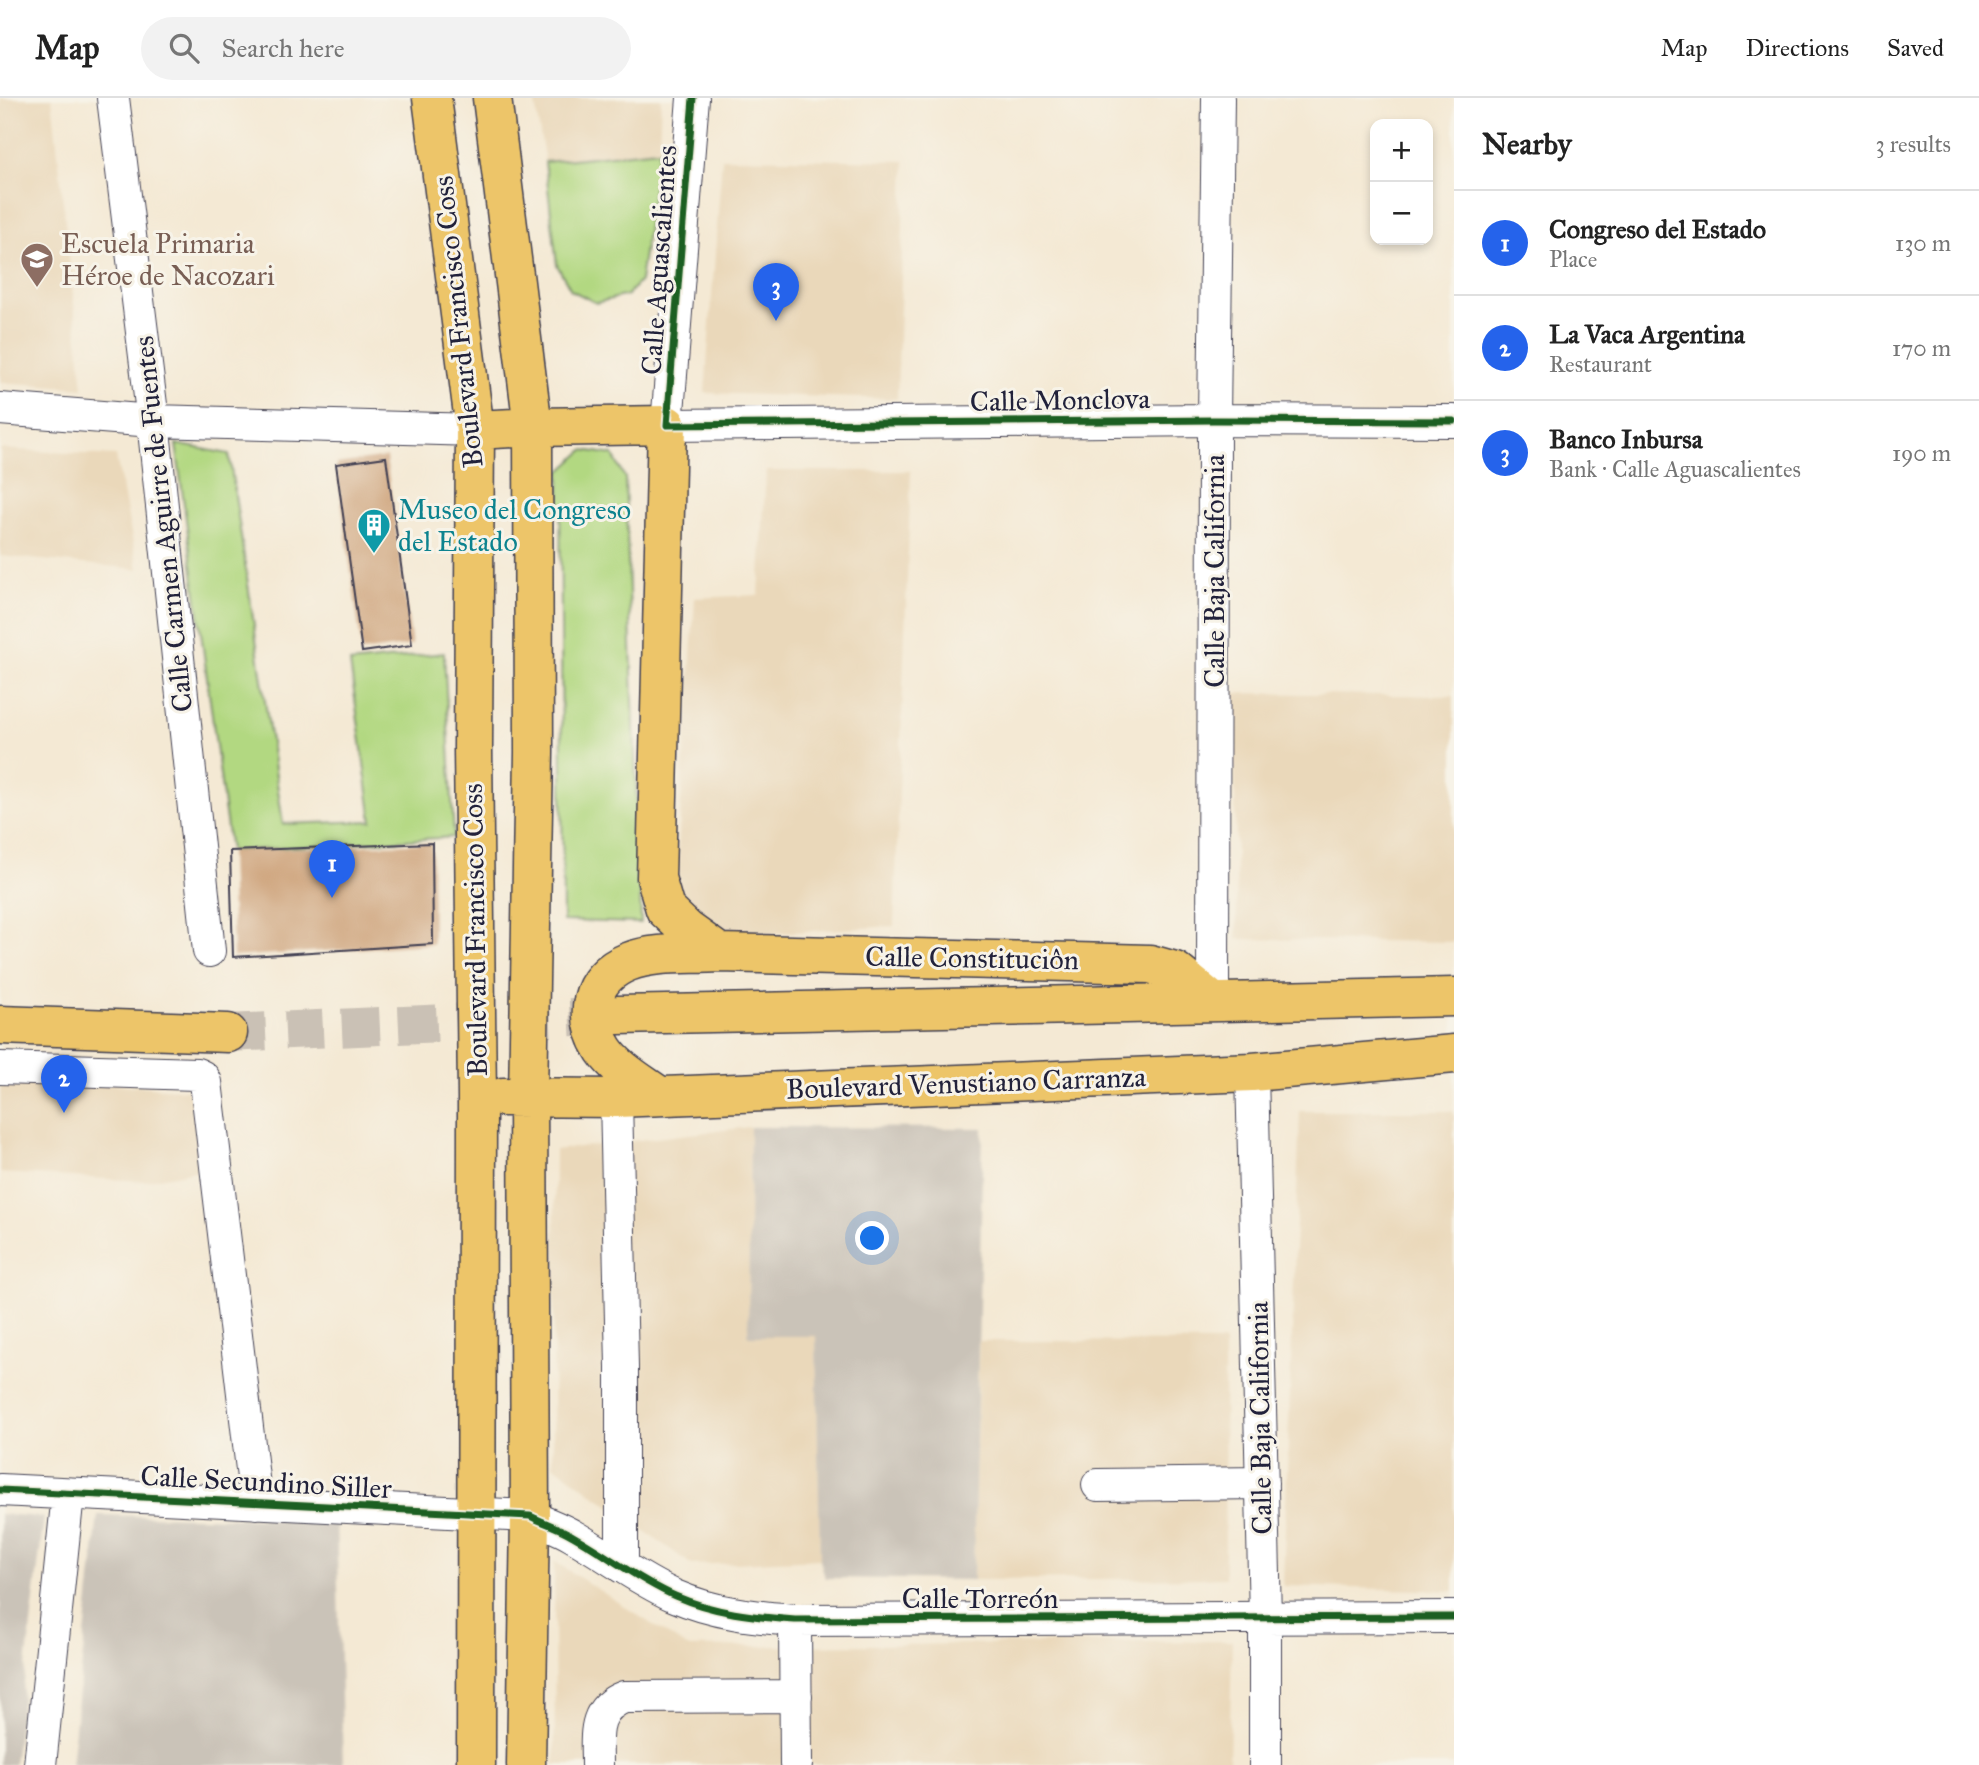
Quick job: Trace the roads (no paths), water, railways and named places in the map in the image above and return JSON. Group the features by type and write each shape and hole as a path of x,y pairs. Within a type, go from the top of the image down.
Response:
{"main road":[{"name":"Boulevard Francisco Coss","path":"432,98 475,430 473,762 477,1097 476,1765"},
{"name":"Boulevard Francisco Coss","path":"492,98 533,426 534,752 528,1097 530,1516 526,1765"},
{"name":"Calle Monclova","path":"475,430 533,426 667,425"},
{"name":"Calle Aguascalientes","path":"667,425 656,878 665,909 687,930 719,953"},
{"name":"Calle Constituciôn","path":"658,1095 627,1073 605,1051 591,1022 593,994 607,974 627,962 648,957 719,953 1150,964 1175,971 1213,1002"},
{"path":"618,1015 1454,997"},
{"path":"0,1025 228,1033"},
{"name":"Boulevard Venustiano Carranza","path":"477,1097 615,1098 1252,1072 1454,1054"}],"street":[{"name":"Calle Carmen Aguirre de Fuentes","path":"113,98 153,421 209,951"},
{"name":"Calle Aguascalientes","path":"667,425 692,98"},
{"name":"Calle Baja California","path":"1213,1002 1214,420 1219,98"},
{"path":"0,409 153,421 475,430"},
{"name":"Calle Monclova","path":"667,425 1214,420 1454,421"},
{"path":"0,1068 197,1074 206,1082 256,1503"},
{"name":"Calle Baja California","path":"1252,1072 1265,1617 1265,1765"},
{"path":"615,1098 622,1367 622,1567"},
{"path":"1098,1485 1262,1483"},
{"name":"Calle Secundino Siller","path":"0,1490 530,1516"},
{"path":"40,1765 68,1494"},
{"name":"Calle Torreón","path":"530,1516 572,1535 622,1567 676,1596 708,1608 742,1616 795,1620 1454,1617"},
{"path":"795,1620 796,1765"},
{"path":"597,1765 598,1725 602,1713 611,1702 624,1697 796,1696"}],"tunnel":[{"path":"228,1033 618,1015"}],"place":[{"name":"Escuela Primaria Héroe de Nacozari","path":"37,289"},
{"name":"Banco Inbursa","path":"776,321"},
{"name":"Museo del Congreso del Estado","path":"374,555"},
{"name":"Congreso del Estado","path":"332,898"},
{"name":"La Vaca Argentina","path":"64,1113"}]}
